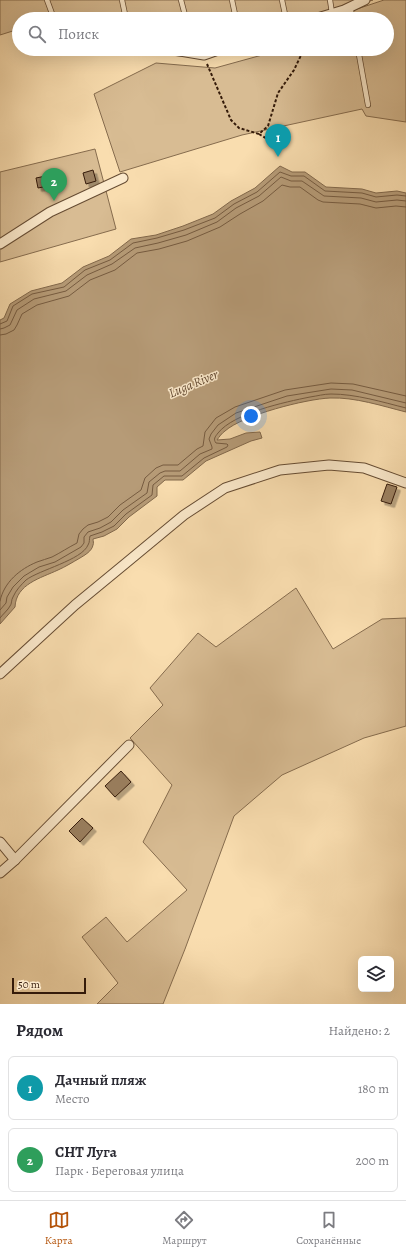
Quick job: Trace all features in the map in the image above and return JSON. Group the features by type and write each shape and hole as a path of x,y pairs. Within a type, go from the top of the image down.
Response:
{"street":[{"path":"335,12 365,0"},
{"path":"0,244 50,212 123,178"},
{"path":"0,674 76,605 138,553 184,515 225,488 280,470 329,465 364,468 406,483"},
{"path":"0,872 15,860 130,745"},
{"path":"0,842 15,860"}],"lane":[{"path":"48,0 52,12"},
{"path":"122,0 125,12"},
{"path":"181,0 184,12"},
{"path":"232,0 235,12"},
{"path":"282,0 285,12"},
{"path":"330,0 332,12"},
{"path":"350,7 351,12"},
{"path":"359,56 368,105"}],"path":[{"path":"199,56 231,120 239,128 259,134 270,140 273,144"},
{"path":"259,134 268,126 278,94 294,70 301,56"}],"shaded area":[{"path":"0,0 373,0 333,12 12,12 12,31 0,35"},
{"path":"384,0 406,0 406,122 366,116 362,109 242,135 120,172 94,94 156,63 215,68 259,56 394,56 394,12 348,12"},
{"path":"95,149 116,229 0,262 0,172"},
{"path":"296,588 333,649 382,619 406,618 406,726 364,738 282,775 234,816 163,1004 97,1004 118,983 82,937 106,917 127,942 187,890 143,842 172,785 130,738 163,705 150,688 198,633 216,647"}],"water":[{"name":"Luga River","path":"280,166 292,172 305,172 326,187 362,189 376,193 397,191 406,193 406,412 359,400 330,398 306,401 275,409 246,419 234,425 223,433 217,440 230,439 246,433 260,432 262,438 251,441 206,461 183,480 165,480 157,487 157,496 129,517 117,529 104,536 93,539 93,544 90,551 25,587 16,599 15,607 0,624 0,320 4,318 10,304 31,291 62,283 83,267 109,256 131,239 156,235 213,214 231,201 255,188"}],"building":[{"path":"93,170 96,181 86,184 83,173"},
{"path":"46,176 48,186 38,188 36,178"},
{"path":"387,484 397,487 391,504 381,501"},
{"path":"121,771 131,782 115,797 105,786"},
{"path":"82,818 93,828 80,842 69,831"}],"place":[{"name":"Дачный пляж","path":"278,157"},
{"name":"СНТ Луга","path":"54,201"}]}
